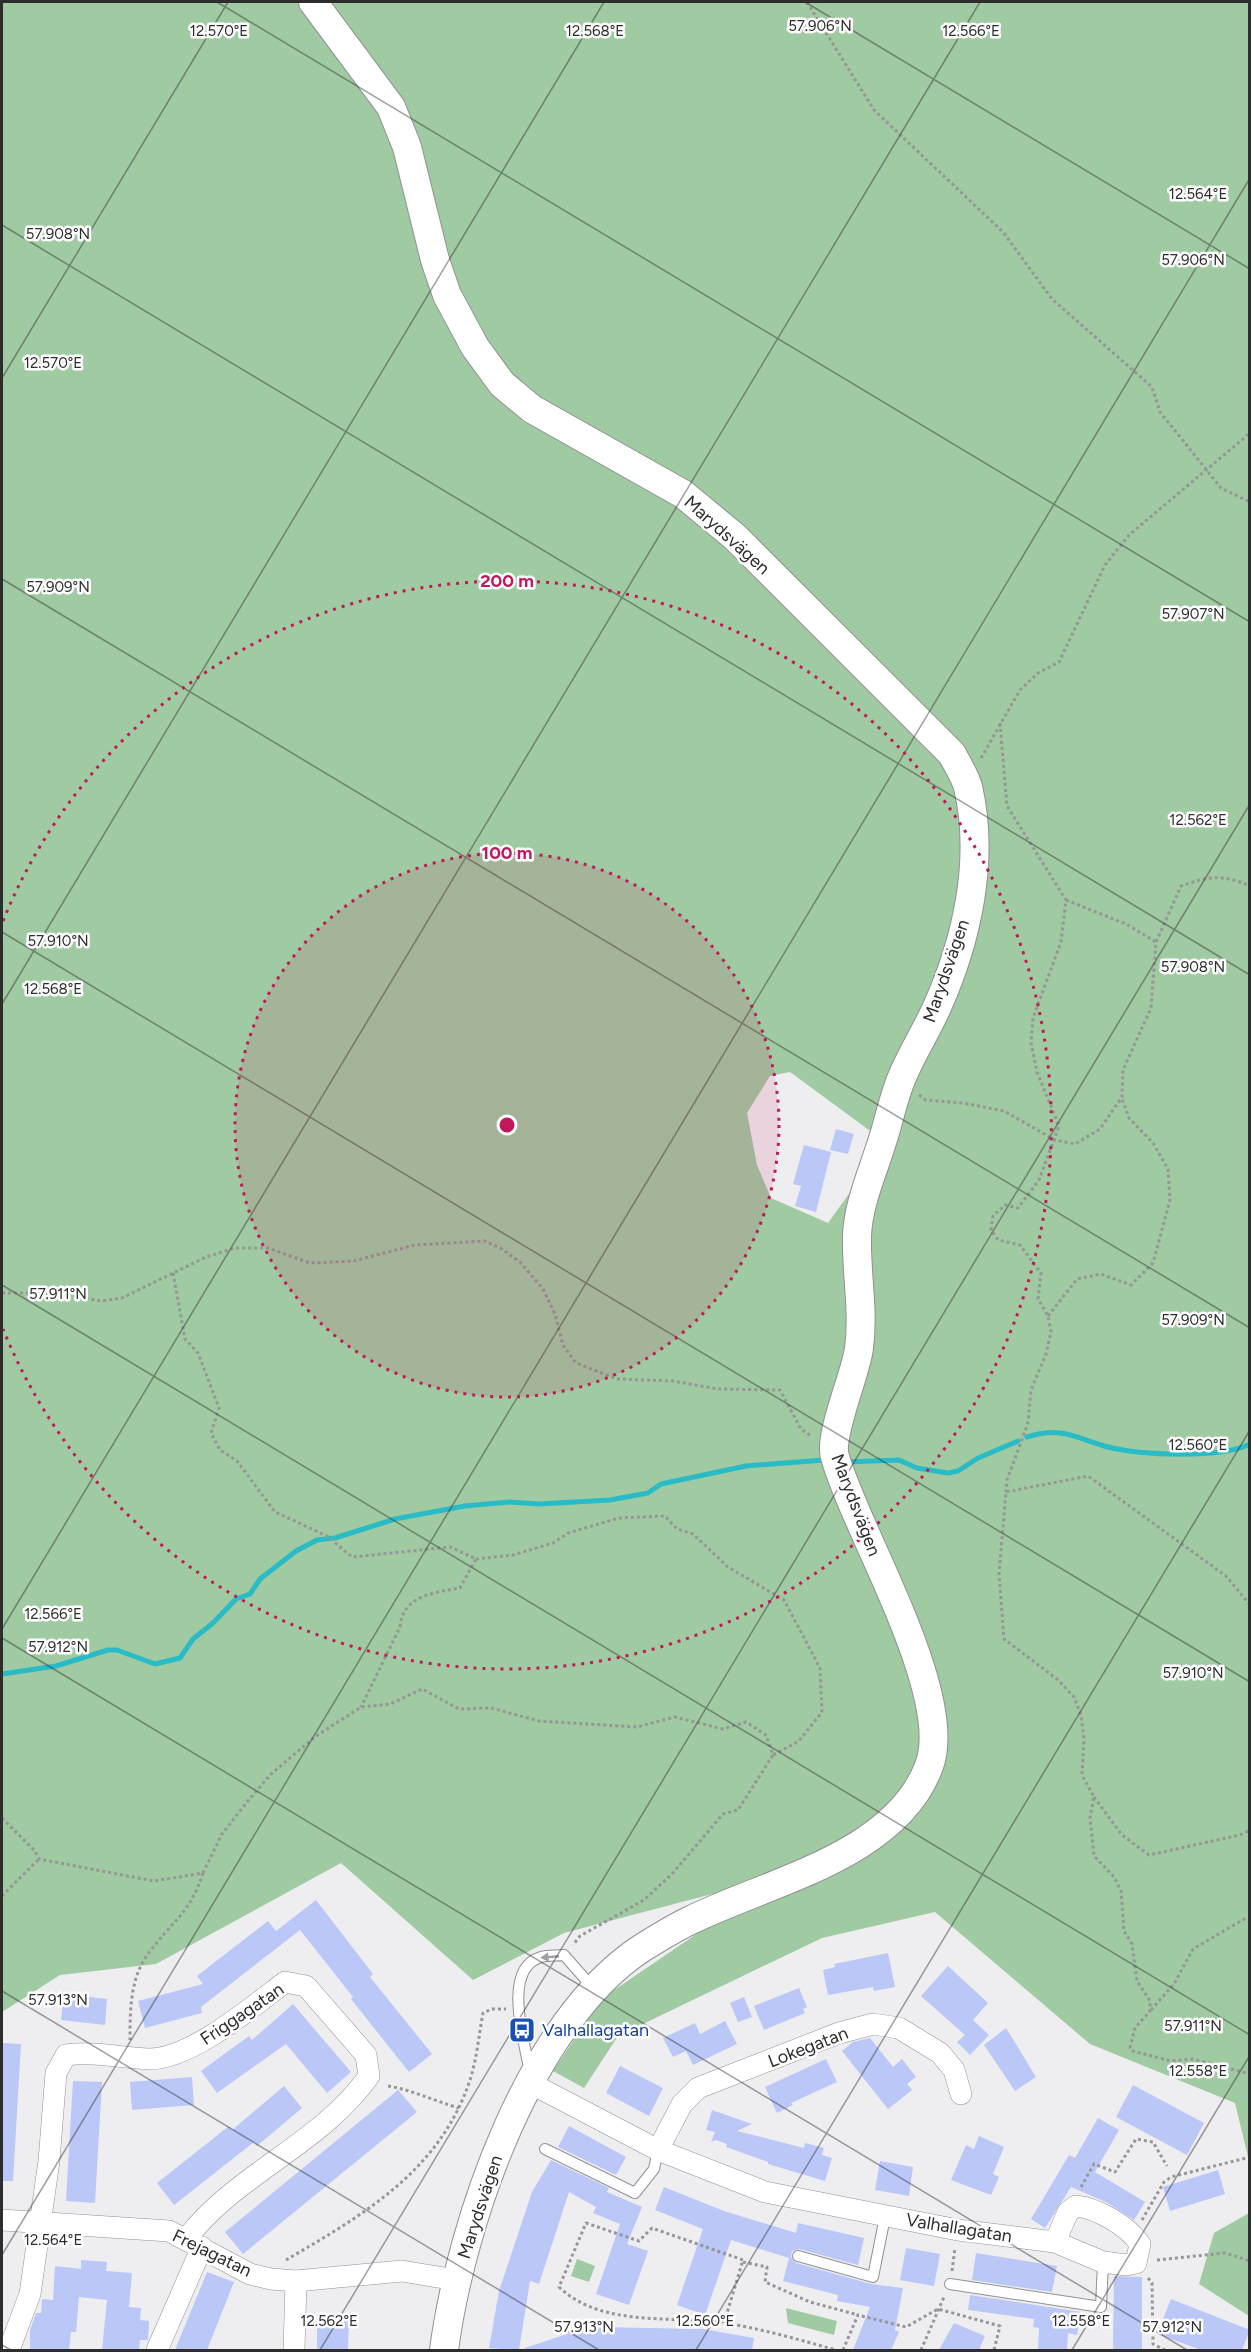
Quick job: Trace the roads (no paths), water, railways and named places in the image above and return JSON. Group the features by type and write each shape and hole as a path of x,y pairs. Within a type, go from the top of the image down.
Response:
{"street":[{"name":"Marydsvägen","path":"313,2 391,107 407,147 435,260 447,295 475,347 502,384 532,408 683,494 735,537 952,754 968,783 975,845 971,897 960,943 938,1004 899,1083 856,1232 859,1349 832,1451 910,1639 930,1703 934,1742 929,1766 913,1796 889,1822 849,1852 689,1920 639,1950 593,1988 534,2077 494,2160 456,2280 444,2350"},
{"name":"Friggagatan","path":"40,2223 49,2161 56,2073 66,2055 83,2052 151,2059 201,2044 285,1982 306,1986 366,2055 369,2076 358,2091 309,2135 203,2218 157,2350"},
{"name":"Lokegatan","path":"658,2150 682,2104 698,2088 838,2033 873,2024 899,2028 940,2053 954,2070 961,2094"},
{"name":"Valhallagatan","path":"534,2077 658,2150 765,2192 958,2230 1055,2242 1104,2262 1136,2264 1140,2244 1134,2234 1088,2207 1076,2206 1068,2212 1055,2242"},
{"name":"Frejagatan","path":"2,2220 169,2231 250,2274 271,2279 296,2281 402,2271 456,2280"},
{"path":"9,2350 30,2294 40,2223"},
{"path":"294,2350 296,2281"}],"lane":[{"path":"534,2077 528,2063 518,1998 520,1979 527,1968 539,1957 564,1955 593,1988"},
{"path":"545,2149 635,2193 654,2169 658,2150"},
{"path":"798,2256 873,2277 885,2217"},
{"path":"951,2284 1101,2307 1104,2262"}],"waterway":[{"path":"1027,1437 1051,1433 1069,1434 1108,1447 1159,1454 1220,1452 1250,1444"},
{"path":"846,1462 899,1460 917,1468 948,1473 958,1471 978,1458 1018,1441"},
{"path":"2,1674 56,1666 108,1650 117,1650 155,1664 180,1658 193,1639 213,1623 236,1599 250,1594 260,1579 296,1551 317,1540 335,1538 395,1519 465,1506 509,1502 539,1504 610,1500 648,1493 661,1484 746,1466 824,1460"}],"place":[{"name":"Valhallagatan","path":"522,2030"}]}
